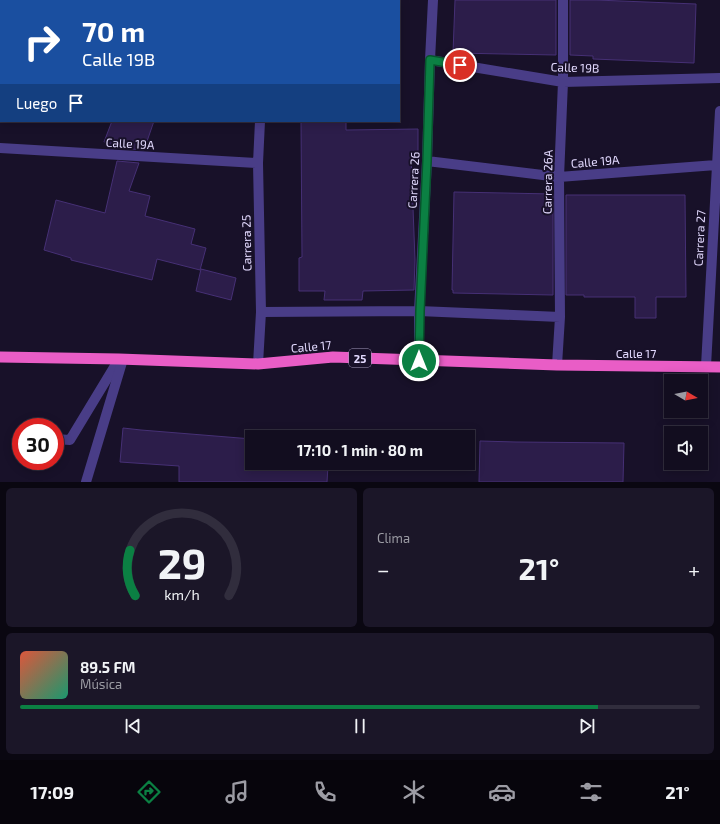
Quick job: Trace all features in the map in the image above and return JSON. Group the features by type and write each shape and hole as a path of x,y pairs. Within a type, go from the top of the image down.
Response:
{"highway":[{"name":"Calle 17","path":"0,357 121,359 258,364 332,357 557,365 720,367"}],"street":[{"name":"Carrera 26","path":"419,361 433,0"},
{"name":"Carrera 26A","path":"557,365 560,317 559,177 563,82 563,0"},
{"name":"Calle 19B","path":"430,60 563,82 720,78"},
{"name":"Carrera 27","path":"706,366 720,111"},
{"name":"Carrera 25","path":"258,364 261,312 258,163 260,122"},
{"name":"Calle 19A","path":"0,148 258,163"},
{"name":"Calle 19A","path":"427,161 559,177 716,164"},
{"path":"261,312 420,311 560,317"},
{"path":"64,440 70,440 121,359"},
{"path":"86,482 121,359"}],"building":[{"path":"455,0 556,0 556,55 453,53"},
{"path":"570,0 696,4 694,63 593,59 593,56 570,55"},
{"path":"112,122 154,122 144,150 121,148 104,142"},
{"path":"301,122 346,122 346,130 418,129 418,154 411,155 415,260 414,290 363,291 362,300 324,300 325,291 299,291 299,258 302,257"},
{"path":"117,161 139,163 129,191 150,196 145,216 195,229 191,244 206,248 200,270 157,259 152,280 71,260 71,258 44,250 56,200 105,213"},
{"path":"454,192 553,194 553,295 453,293"},
{"path":"566,195 685,195 686,297 656,297 656,318 635,318 635,297 584,297 584,295 566,295"},
{"path":"201,269 236,278 231,300 196,291"},
{"path":"123,428 245,438 245,470 328,470 327,482 179,482 179,466 120,462"},
{"path":"480,441 624,443 623,482 479,482"}],"route":[{"path":"419,361 430,60 460,65"}]}
